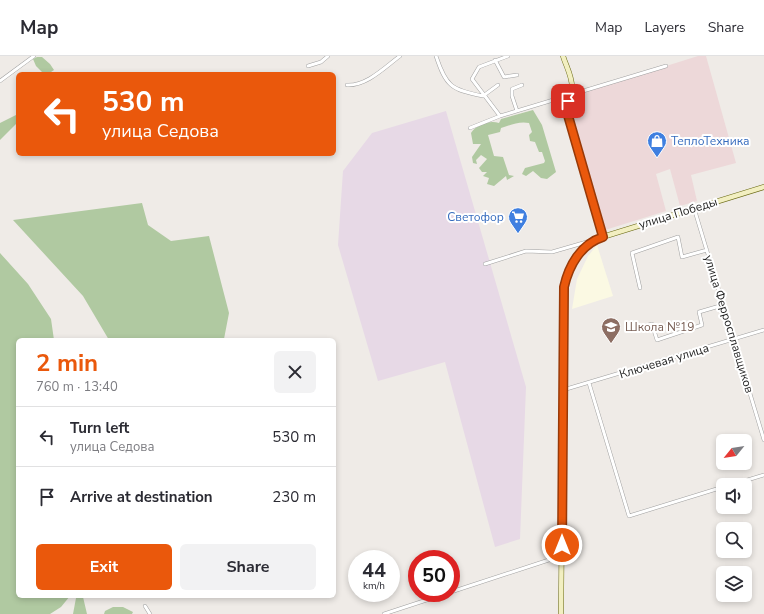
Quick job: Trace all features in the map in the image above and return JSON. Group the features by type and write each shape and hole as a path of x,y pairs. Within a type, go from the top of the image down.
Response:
{"main road":[{"path":"563,56 571,78 572,88 567,112 603,237"},
{"name":"улица Победы","path":"592,241 764,187"},
{"path":"561,614 564,287 570,268 576,257 592,241"}],"street":[{"path":"0,81 34,56"},
{"path":"308,66 321,62 328,56"},
{"path":"347,85 355,86 368,80 400,56"},
{"path":"436,56 444,78 452,87 466,93 483,96 488,99 500,116"},
{"path":"483,96 472,79 479,67 508,56"},
{"path":"495,60 504,77 517,75"},
{"path":"470,128 500,116 666,66"},
{"path":"483,96 498,85"},
{"path":"517,111 512,96 512,89 522,85"},
{"name":"улица Ферросплавщиков","path":"694,208 764,440"},
{"path":"640,288 632,253 678,237 682,256 706,250"},
{"path":"485,264 526,251 552,252 592,241"},
{"path":"631,330 652,324 657,340 702,326 699,312 723,305"},
{"name":"Ключевая улица","path":"563,390 764,330"},
{"path":"589,383 629,516 716,489"},
{"path":"752,479 764,475"},
{"path":"460,589 562,556"},
{"path":"384,614 421,602"},
{"path":"144,606 150,614"}],"shaded area":[{"path":"698,56 706,56 736,163 691,175 697,201 680,206 670,169 656,174 666,211 605,230 571,113 577,94"},
{"path":"446,111 526,387 520,539 495,547 445,362 378,381 338,245 343,171 372,133"},
{"path":"597,245 613,296 572,309 577,279 588,256"}],"green space":[{"path":"42,57 54,70 51,72 42,72 36,66 33,59"},
{"path":"533,110 542,125 556,172 547,179 541,178 533,171 526,176 522,174 525,168 544,163 545,161 542,152 539,152 535,142 530,141 529,135 532,132 529,123 518,123 501,128 500,132 488,135 494,156 503,157 509,175 514,176 507,180 506,176 494,186 487,184 489,178 483,176 487,172 482,172 479,168 487,159 481,155 476,160 477,164 473,163 472,157 481,144 473,144 471,133 480,125 492,122 499,123 501,119"},
{"path":"16,115 16,124 0,140 0,123"},
{"path":"142,203 148,225 171,241 209,236 229,313 224,338 108,338 83,296 13,220"},
{"path":"0,253 28,284 51,319 54,338 16,338 16,598 68,598 61,607 50,614 0,614"},
{"path":"76,598 83,598 87,614 73,614"},
{"path":"113,607 123,607 133,612 132,614 104,614 105,611"}],"place":[{"name":"ТеплоТехника","path":"657,158"},
{"name":"Светофор","path":"518,234"},
{"name":"Школа №19","path":"611,344"}],"route":[{"path":"562,545 564,287 566,277 576,257 592,241 603,237 567,112 568,101"}]}
